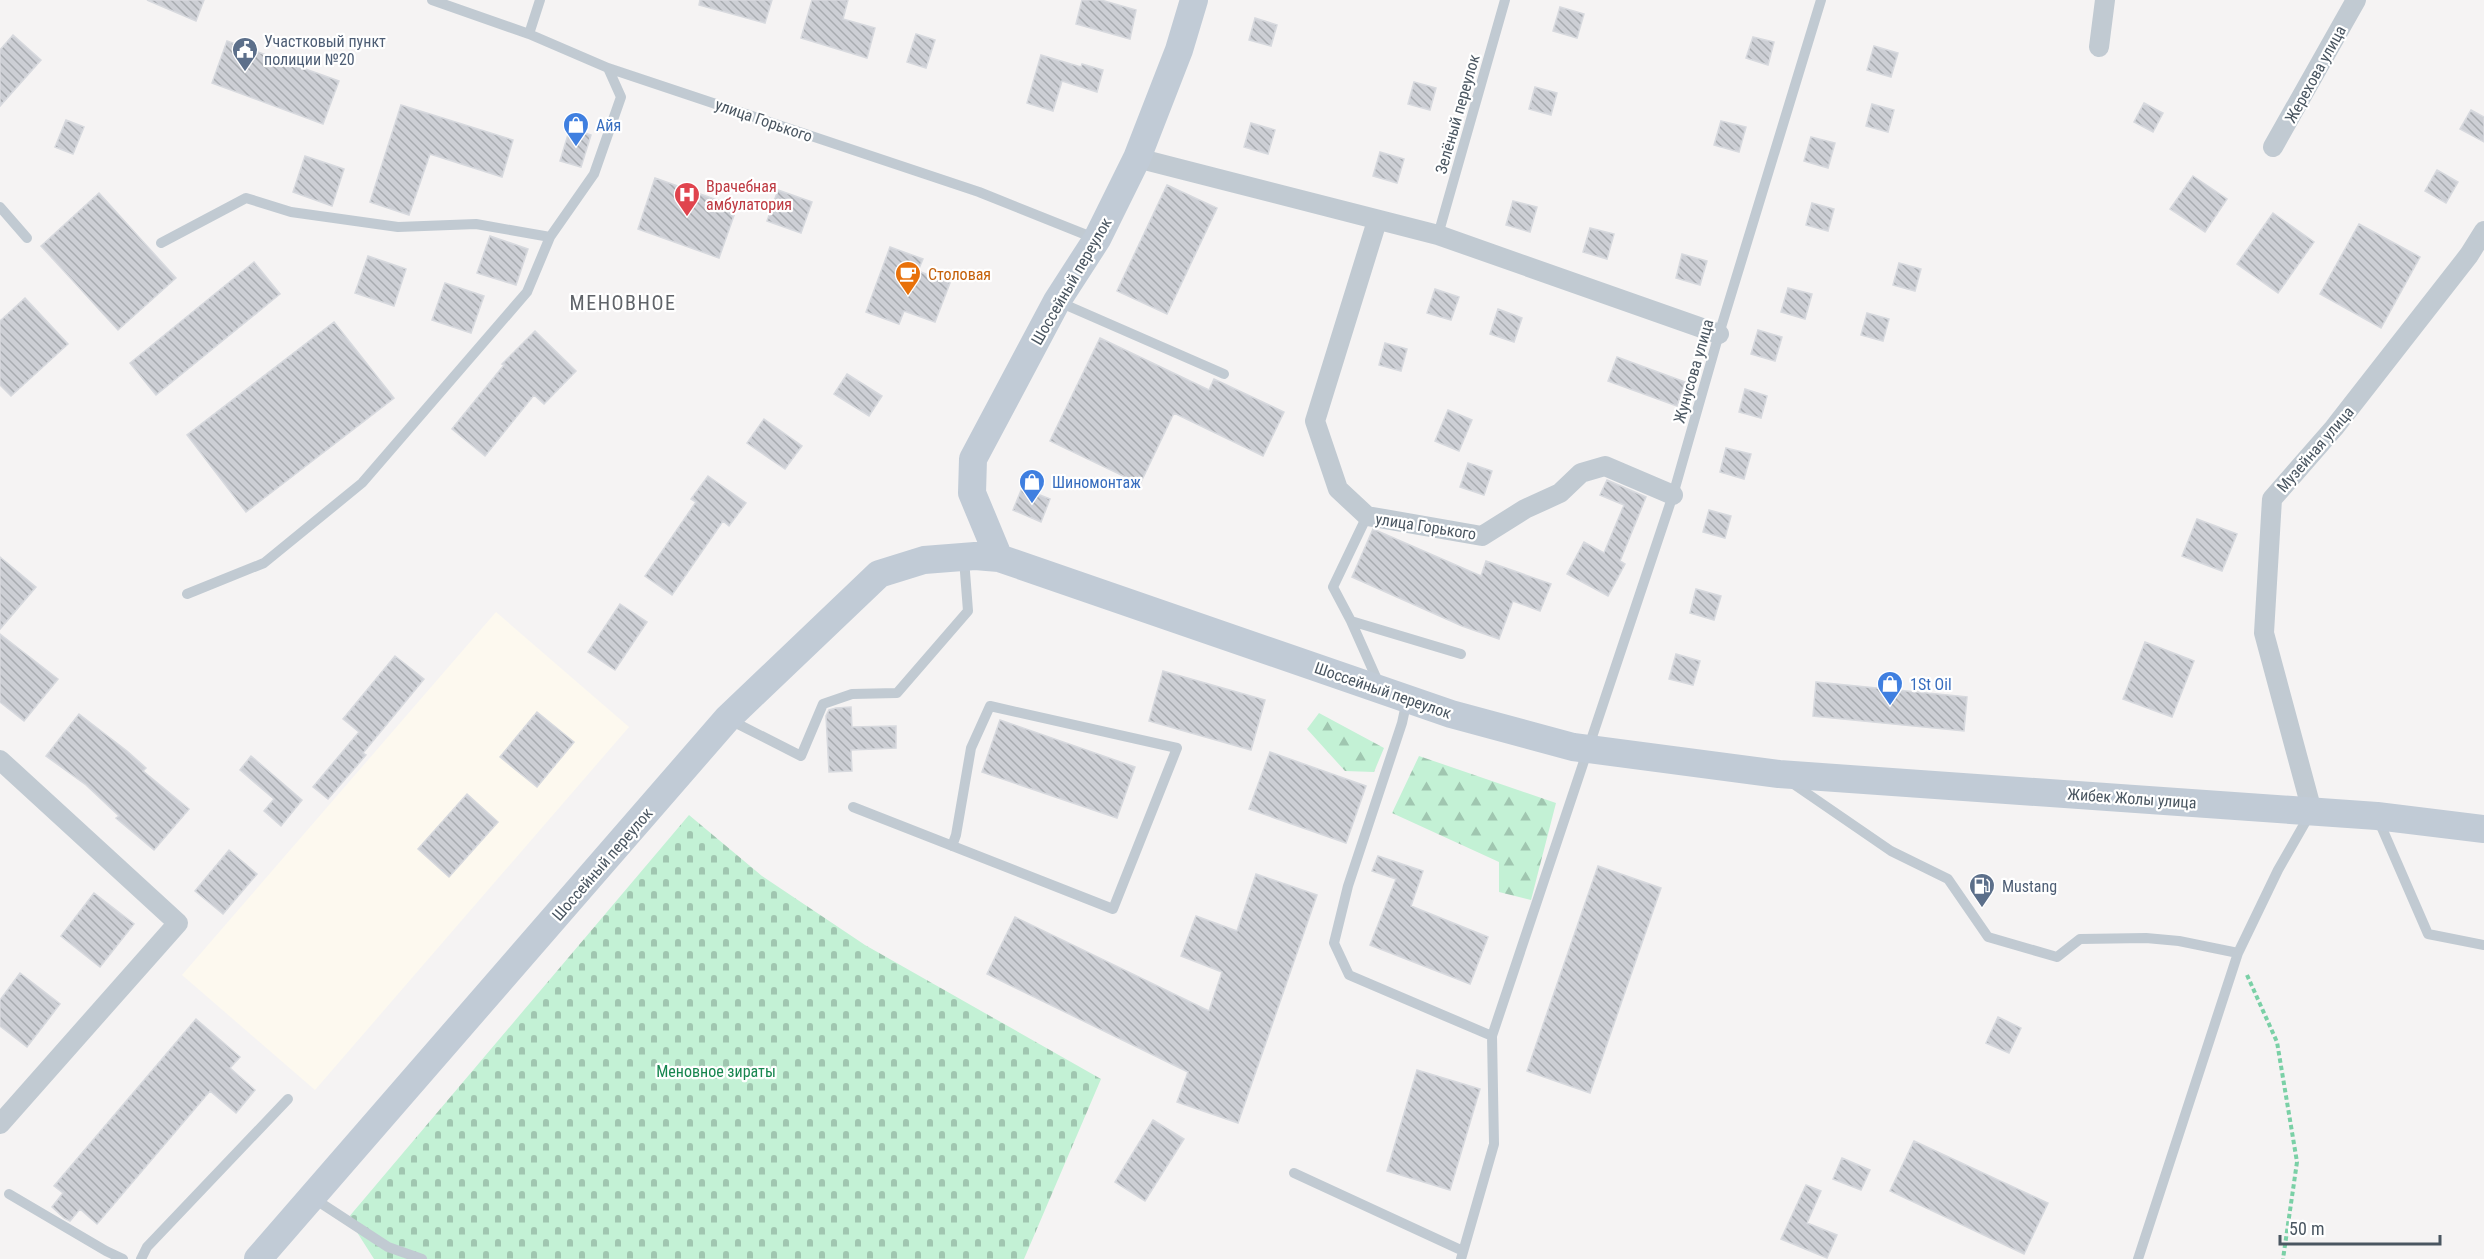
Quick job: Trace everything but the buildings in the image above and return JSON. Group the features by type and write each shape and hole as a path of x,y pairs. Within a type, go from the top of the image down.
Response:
{"main road":[{"name":"Шоссейный переулок","path":"999,558 972,493 973,459 1057,301 1097,239 1137,158 1179,50 1194,0"},
{"name":"Шоссейный переулок","path":"258,1259 727,719 879,574 924,560 964,557 999,558 1473,720 1590,750 1779,774"},
{"name":"Жибек Жолы улица","path":"1779,774 2377,816 2484,829"}],"street":[{"path":"2099,47 2105,0"},
{"name":"Жерехова улица","path":"2273,147 2356,0"},
{"path":"1137,158 1438,235 1719,334"},
{"name":"улица Горького","path":"1377,220 1315,421 1338,489 1367,516 1482,536 1525,509 1560,493 1581,473 1605,466 1673,495"},
{"name":"Музейная улица","path":"2312,811 2264,633 2272,499 2334,428 2469,255 2484,231"},
{"path":"0,760 178,923 0,1124"}],"lane":[{"name":"улица Горького","path":"432,0 529,34 608,68 978,192 1097,239"},
{"path":"529,34 540,0"},
{"name":"Зелёный переулок","path":"1438,235 1505,0"},
{"name":"Жунусова улица","path":"1462,1255 1494,1144 1492,1036 1590,750 1673,495 1719,334 1821,0"},
{"path":"187,594 264,563 362,483 527,292 550,237 594,174 618,108 621,97 608,68"},
{"path":"160,243 246,198 291,212 398,227 476,224 550,237"},
{"path":"0,207 27,238"},
{"path":"1057,301 1224,374"},
{"path":"1367,516 1333,588 1395,695 1402,723 1348,886 1335,943 1349,975 1492,1036"},
{"path":"727,719 801,756 823,704 852,694 897,693 968,611 964,557"},
{"path":"1351,621 1461,654"},
{"path":"853,807 952,846 1113,909 1177,748 990,706 971,748 956,835 952,846"},
{"path":"1779,774 1891,851 1948,879 1988,937 2057,957 2080,939 2179,940 2238,953"},
{"path":"2138,1259 2238,953 2278,870 2312,811"},
{"path":"2377,816 2428,934 2484,945"},
{"path":"141,1259 147,1247 288,1099"},
{"path":"1294,1173 1462,1255"},
{"path":"9,1194 123,1259"},
{"path":"312,1198 388,1248 422,1259"}],"path":[{"path":"2238,953 2277,1042 2297,1162 2283,1259"}],"shaded area":[{"path":"496,612 629,727 315,1090 182,975"}],"green space":[{"path":"1319,713 1384,748 1374,772 1345,771 1307,729"},
{"path":"1419,756 1556,803 1531,900 1499,892 1499,862 1392,813"},
{"name":"Меновное зираты","path":"689,815 762,876 865,945 1101,1079 1024,1259 374,1259 348,1218"}],"place":[{"name":"Участковый пункт полиции №20","path":"245,73"},
{"name":"Айя","path":"576,148"},
{"name":"Врачебная амбулатория","path":"687,218"},
{"name":"Столовая","path":"908,297"},
{"name":"Шиномонтаж","path":"1032,505"},
{"name":"1St Oil","path":"1890,707"},
{"name":"Mustang","path":"1982,909"}],"district":[{"name":"МЕНОВНОЕ","path":"623,303"}]}
